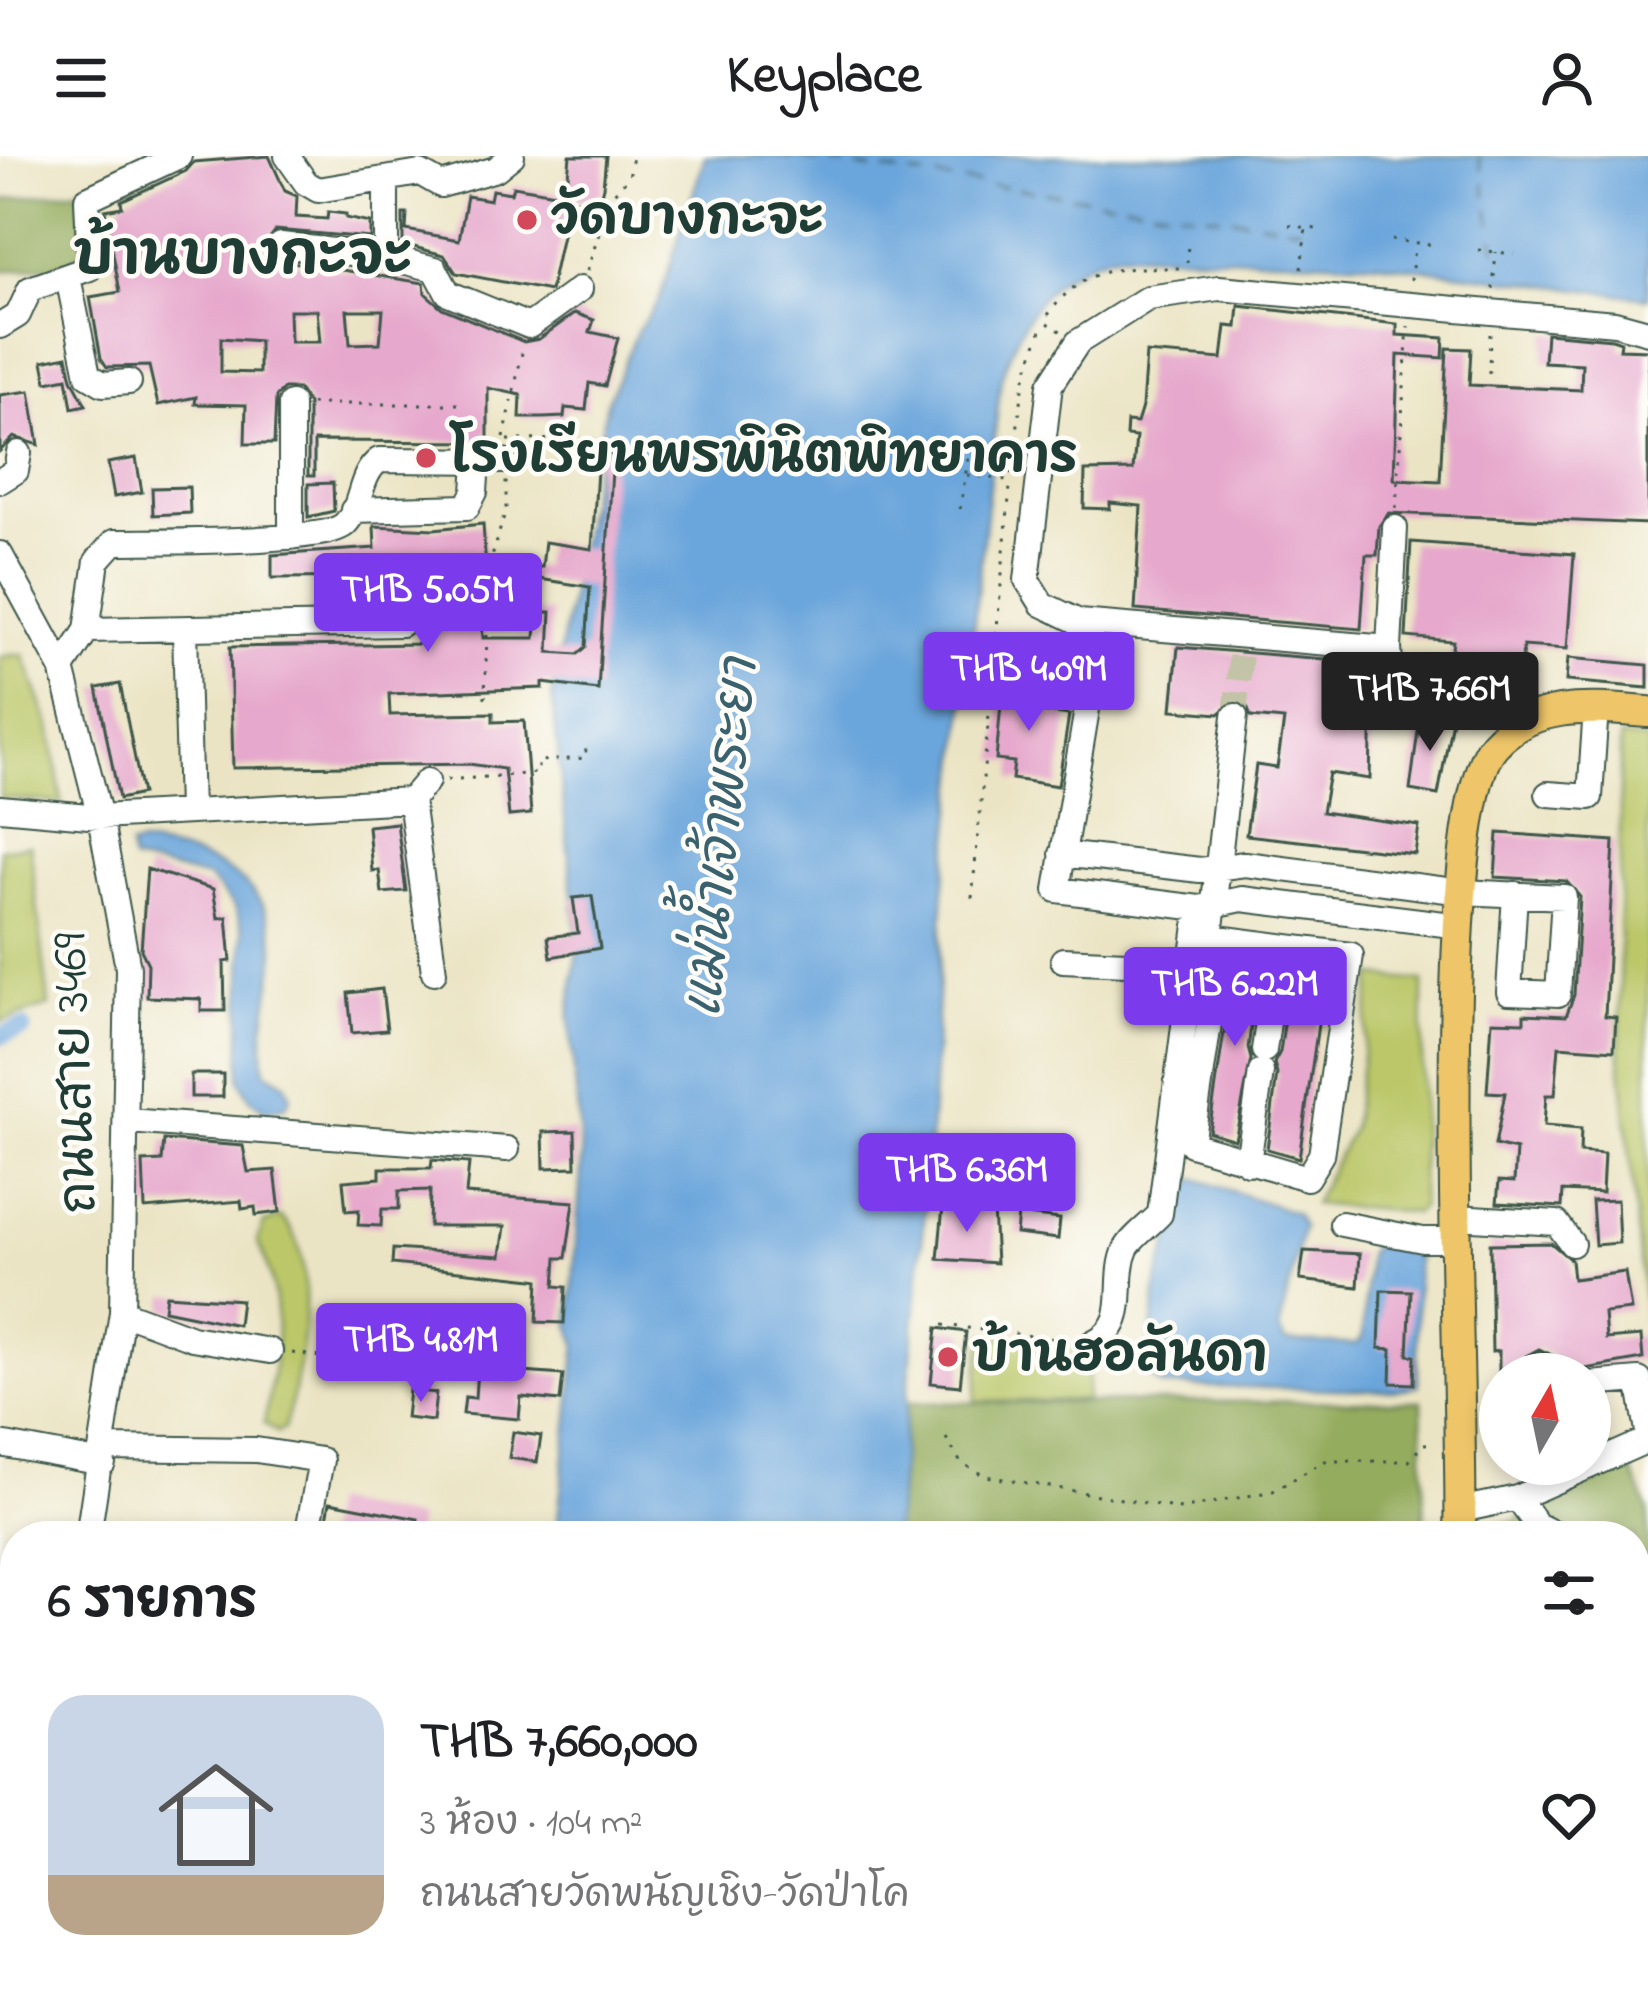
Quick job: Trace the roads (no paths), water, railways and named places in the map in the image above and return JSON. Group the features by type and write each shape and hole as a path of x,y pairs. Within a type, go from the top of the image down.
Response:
{"main road":[{"path":"1460,1521 1456,1228 1460,926 1478,774 1492,746 1520,723 1552,711 1648,712"}],"street":[{"path":"0,326 18,315 31,290 85,273 92,261 87,199 179,156"},
{"path":"287,156 306,184 318,190 420,173 441,184 496,169 512,156"},
{"path":"386,180 386,257"},
{"path":"281,244 430,266 440,272 448,293 529,326 580,290"},
{"path":"68,278 88,375 103,384 129,382"},
{"path":"1389,648 1242,641 1079,622 1042,604 1027,580 1050,385 1078,342 1148,298 1203,289 1410,292 1492,300 1648,332"},
{"path":"291,404 291,537"},
{"path":"62,668 87,630 98,561 114,542 291,537 337,529 353,510 368,468 379,460 477,461 504,450"},
{"path":"0,481 16,471 19,453"},
{"path":"353,510 467,508 475,492 477,461"},
{"path":"1395,528 1391,678 1461,690 1520,723"},
{"name":"ถนนสาย 3469","path":"0,554 62,668 100,817 128,968 122,1312 91,1521"},
{"path":"1079,622 1092,658 1092,680 1057,890 1207,906 1242,898 1460,926"},
{"path":"87,630 400,624"},
{"path":"185,630 190,810"},
{"path":"1547,794 1590,797 1596,708"},
{"path":"1092,1343 1108,1336 1118,1320 1126,1248 1160,1214 1207,906 1218,867 1234,716"},
{"path":"0,808 100,817 419,790 434,972"},
{"path":"1062,854 1200,870 1245,864 1515,895"},
{"path":"1207,906 1210,937 1216,977 1190,1144 1297,1179 1315,1171 1351,955 1210,937"},
{"path":"1248,1163 1280,946"},
{"path":"1063,960 1122,960 1174,968 1175,1028 1187,1029"},
{"path":"128,1121 507,1149"},
{"path":"1342,1224 1423,1240 1456,1228 1556,1223 1572,1244"},
{"path":"122,1312 192,1338 270,1351"},
{"path":"1465,1521 1648,1436 1646,1399 1639,1380 1611,1382"},
{"path":"0,1444 104,1455 256,1450 321,1460 310,1521"},
{"path":"1517,1498 1534,1521"}],"water":[{"name":"แม่น้ำเจ้าพระยา","path":"705,156 1648,156 1648,298 1377,263 1118,253 1074,270 1029,315 1001,379 944,892 927,1191 895,1521 558,1521 577,1344 570,1325 582,1157 569,1017 578,944 552,694 607,403 638,330 659,300"},
{"path":"142,844 215,864 252,890 265,909 274,960 263,1056 265,1071 285,1083 291,1097 285,1107 266,1111 250,1099 240,1080 243,931 235,907 209,878 132,861 130,847"},
{"path":"1196,1179 1296,1213 1303,1227 1279,1330 1285,1342 1357,1344 1363,1336 1368,1252 1375,1245 1411,1246 1416,1253 1418,1386 1397,1390 1162,1386 1147,1375 1157,1283 1184,1188"}],"waterway":[{"path":"0,1036 23,1028"}],"tunnel":[{"path":"1235,716 1242,643"}],"place":[{"name":"วัดบางกะจะ","path":"527,220"},
{"name":"โรงเรียนพรพินิตพิทยาคาร","path":"426,458"},
{"name":"บ้านฮอลันดา","path":"948,1357"}],"district":[{"name":"บ้านบางกะจะ","path":"243,259"}]}
